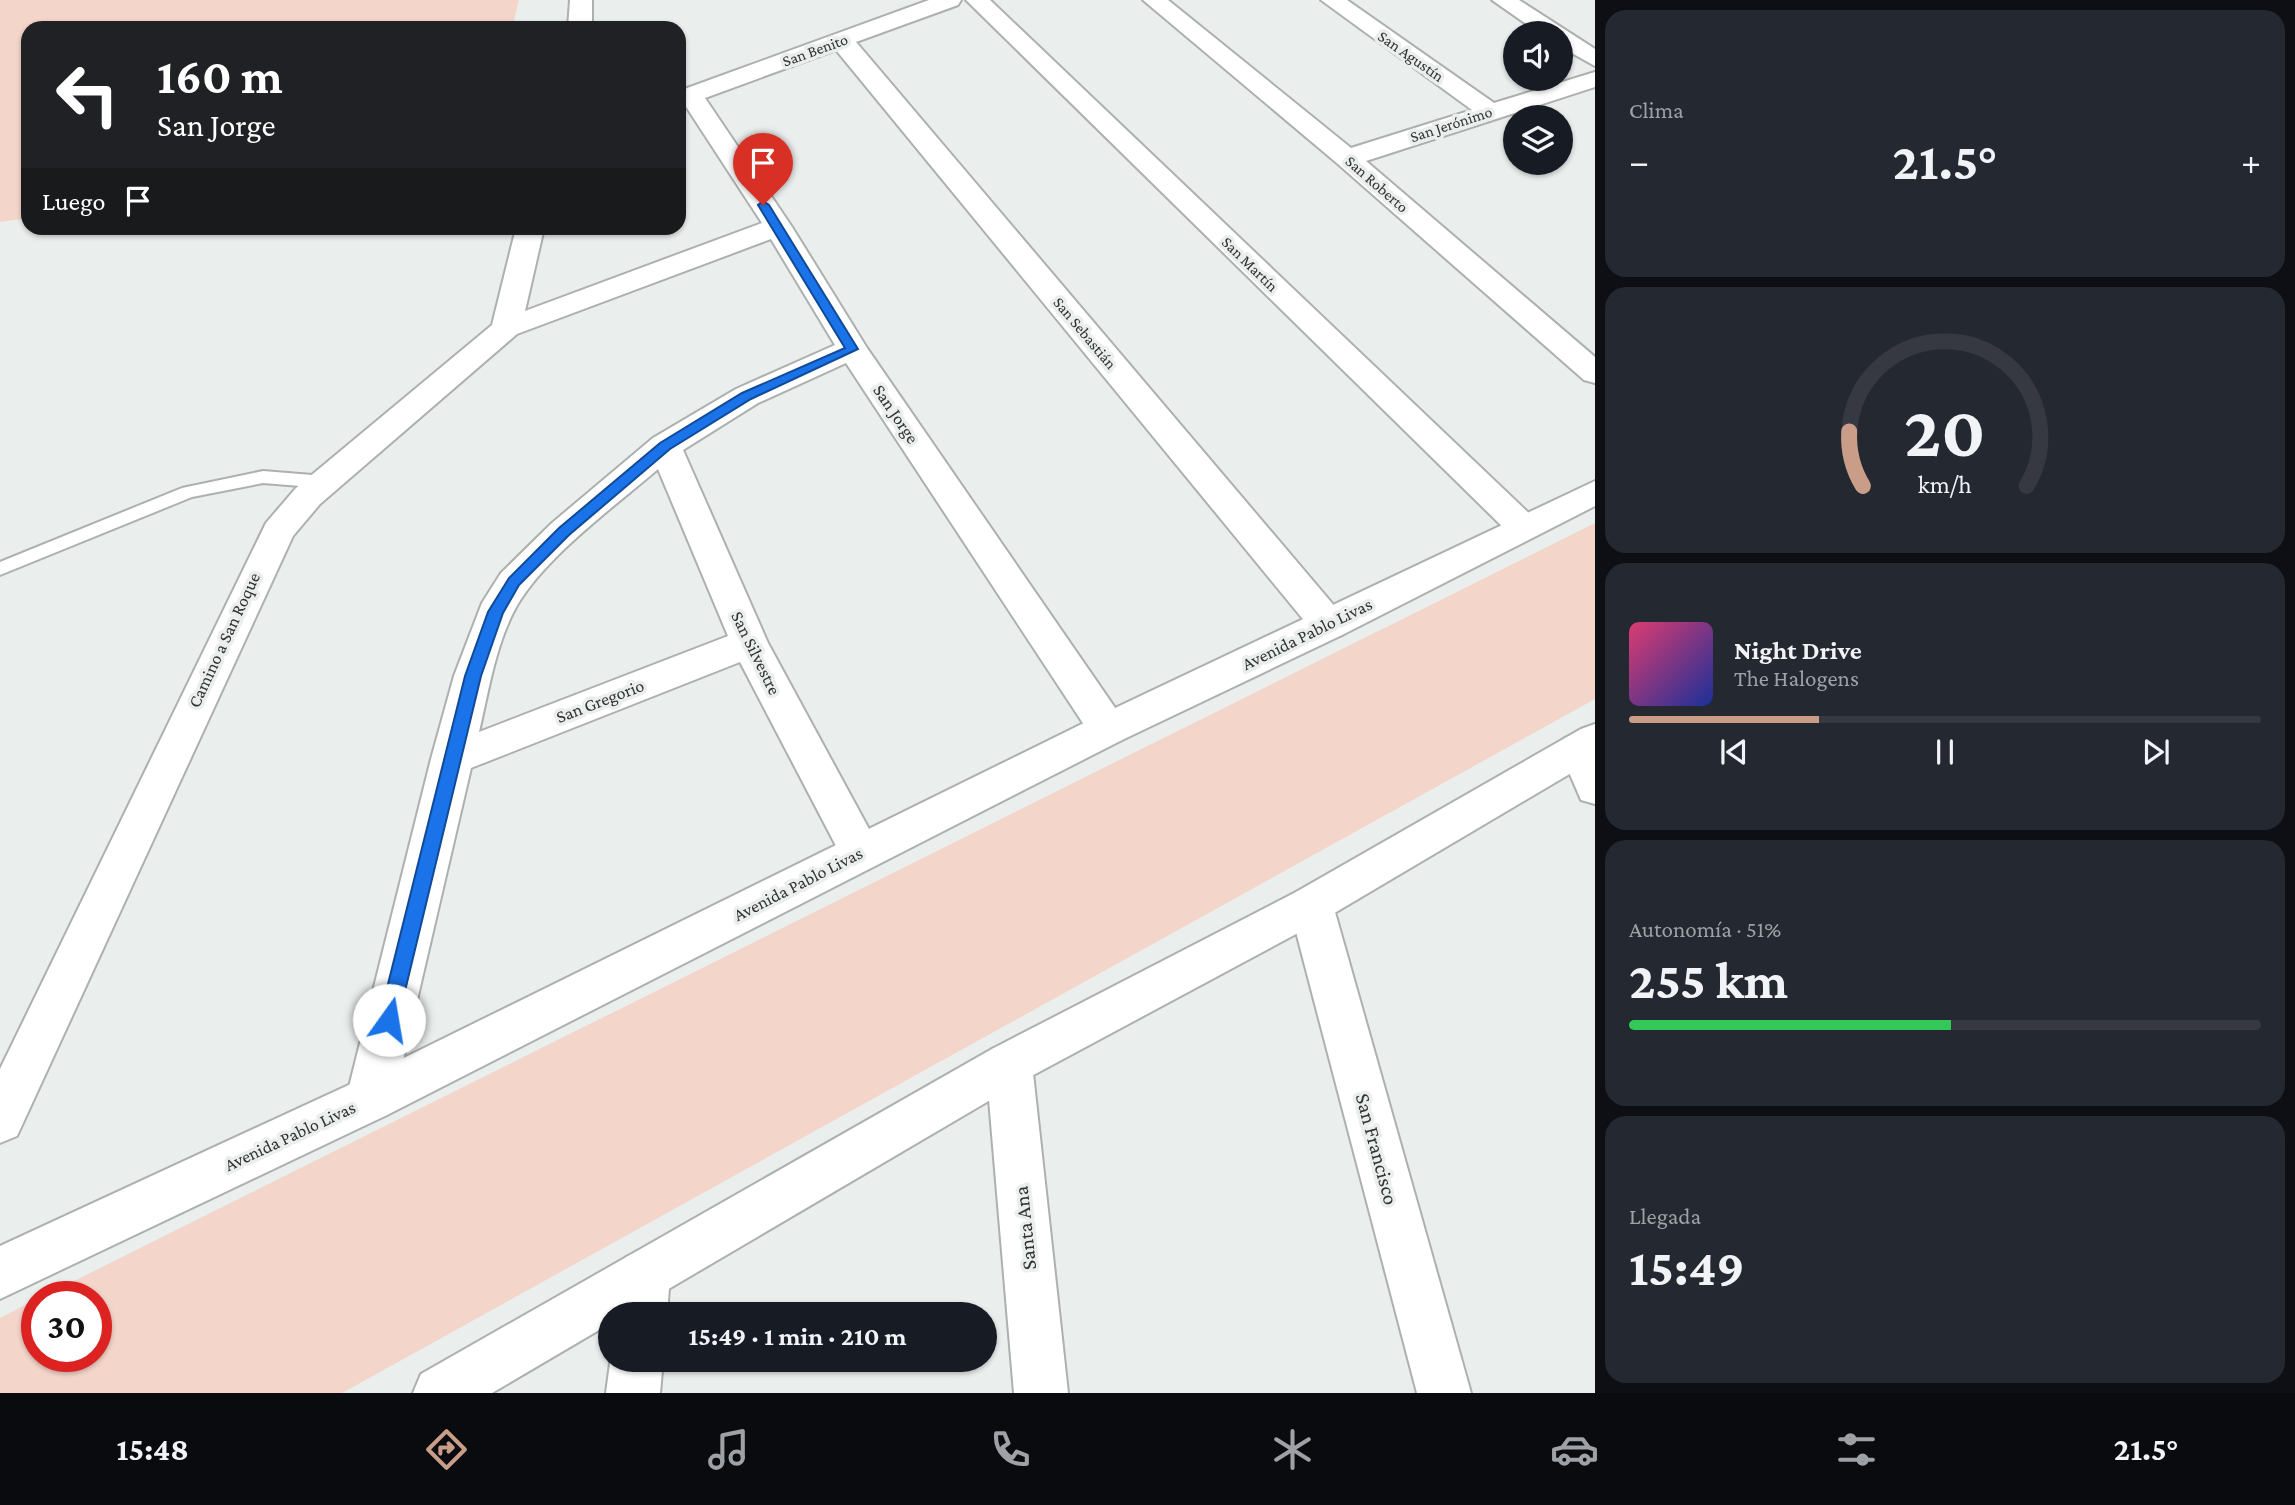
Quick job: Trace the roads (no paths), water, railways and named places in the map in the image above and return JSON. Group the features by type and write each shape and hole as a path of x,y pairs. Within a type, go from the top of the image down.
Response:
{"street":[{"path":"580,21 581,0"},
{"name":"San Benito","path":"686,97 950,0"},
{"name":"San Martín","path":"977,0 1523,527"},
{"name":"San Roberto","path":"1154,0 1347,158 1595,373"},
{"name":"San Agustín","path":"1332,0 1489,111"},
{"path":"1503,0 1536,21"},
{"name":"San Sebastián","path":"841,40 1329,625"},
{"path":"1573,45 1595,59"},
{"name":"San Jerónimo","path":"1347,158 1595,79"},
{"name":"San Jorge","path":"686,98 778,227 852,349 1108,729"},
{"path":"506,328 778,227"},
{"path":"506,328 528,235"},
{"name":"Camino a San Roque","path":"0,1120 261,562 289,515 506,328"},
{"path":"370,1099 473,676 495,612 514,582 564,531 665,446 747,396 852,349"},
{"name":"San Silvestre","path":"665,446 749,643 862,853"},
{"name":"Avenida Pablo Livas","path":"0,1273 370,1099 1108,729 1329,625 1595,492"},
{"name":"San Gregorio","path":"451,759 749,643"},
{"path":"440,1393 643,1295 1009,1064 1590,759"},
{"name":"San Francisco","path":"1311,905 1444,1393"},
{"name":"Santa Ana","path":"1009,1064 1041,1393"},
{"path":"633,1393 635,1372"}],"lane":[{"path":"0,569 188,492 263,477 325,482"}]}
